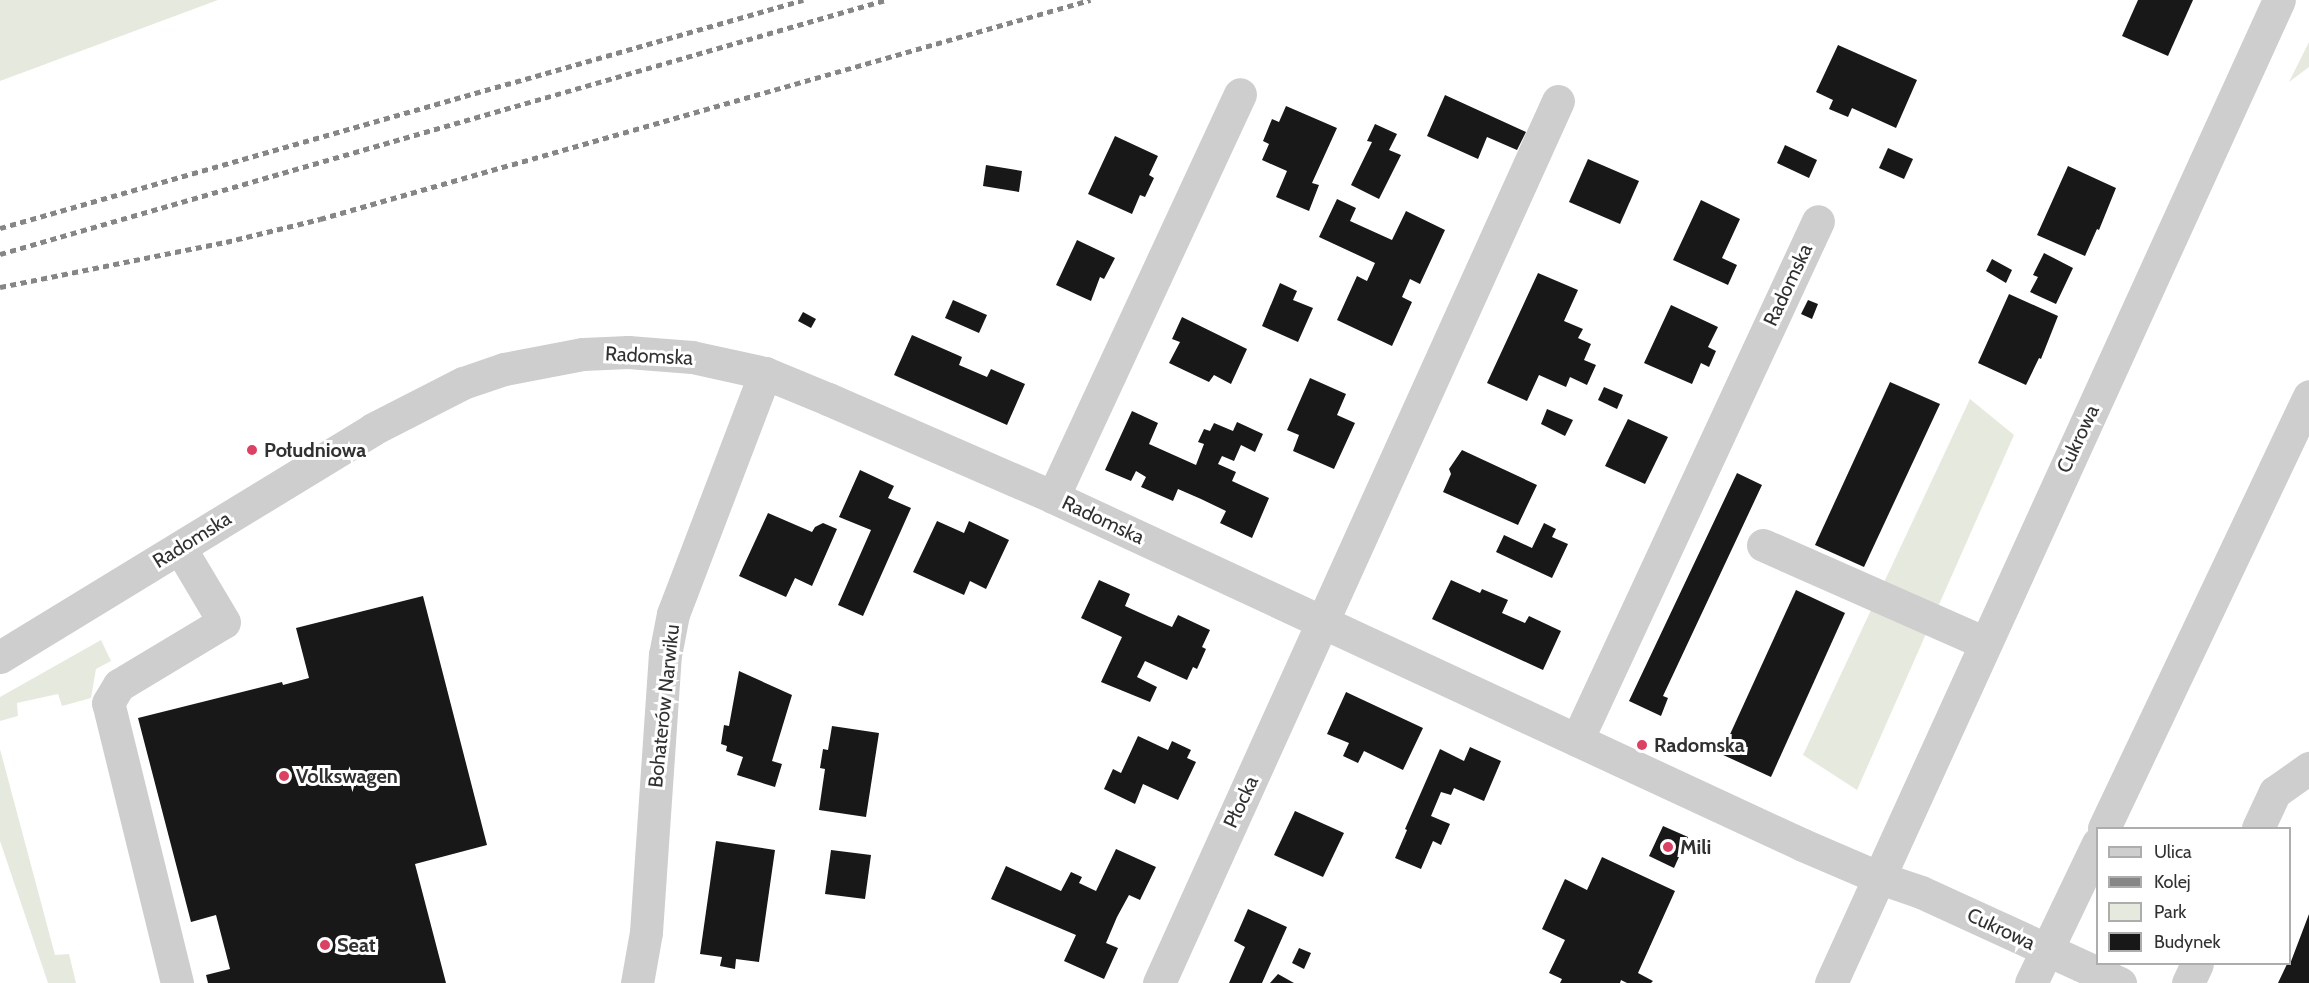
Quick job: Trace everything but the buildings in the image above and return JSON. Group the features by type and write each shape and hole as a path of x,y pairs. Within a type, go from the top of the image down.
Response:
{"street":[{"name":"Cukrowa","path":"1831,983 2279,0"},
{"path":"1053,497 1240,94"},
{"path":"1323,621 1558,101"},
{"name":"Radomska","path":"1577,740 1818,221"},
{"name":"Radomska","path":"0,657 416,405 464,383 504,369 583,354 628,352 692,357 765,374 799,386 1053,497 1880,878"},
{"name":"Bohaterów Narwiku","path":"637,983 646,933 665,655 673,614 765,374"},
{"path":"2104,827 2309,396"},
{"path":"1763,545 1986,643"},
{"path":"177,983 108,703 119,685 224,622 180,548"},
{"name":"Płocka","path":"1159,983 1323,621"},
{"path":"2258,827 2275,792 2309,768"},
{"path":"2031,983 2096,845"},
{"name":"Cukrowa","path":"1880,878 1921,892 2120,983"},
{"path":"2188,983 2196,965"}],"green space":[{"path":"0,0 218,0 0,81"},
{"path":"2309,42 2309,67 2289,82"},
{"path":"1970,399 2014,435 1857,790 1803,755"},
{"path":"101,640 111,661 96,669 91,698 62,706 58,694 17,703 18,716 0,721 0,697"},
{"path":"0,749 55,955 69,954 76,983 48,983 0,841"}],"railway":[{"path":"0,228 803,0"},
{"path":"0,254 885,0"},
{"path":"0,287 226,242 320,219 1090,0"}],"place":[{"name":"Południowa","path":"252,450"},
{"name":"Radomska","path":"1642,745"},
{"name":"Volkswagen","path":"284,776"},
{"name":"Mili","path":"1668,847"},
{"name":"Seat","path":"325,945"}]}
